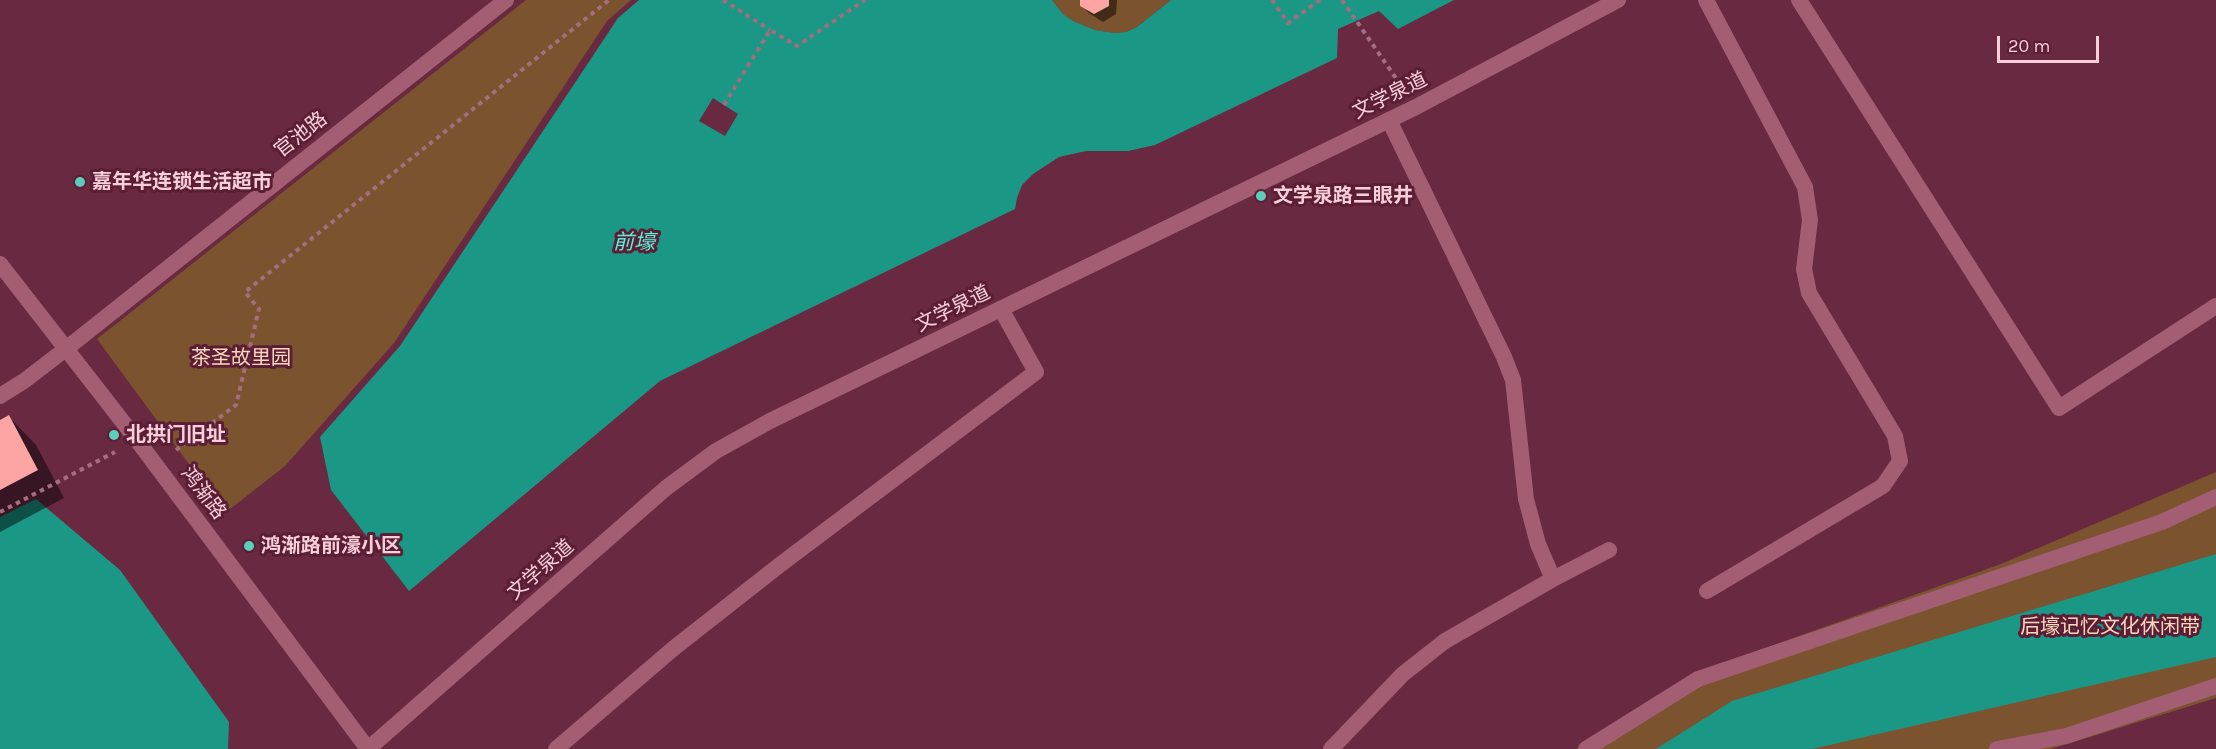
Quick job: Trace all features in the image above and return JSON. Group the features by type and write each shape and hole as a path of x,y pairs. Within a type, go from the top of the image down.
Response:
{"street":[{"name":"官池路","path":"0,396 67,348 506,0"},
{"name":"文学泉道","path":"368,749 666,488 716,451 770,421 1416,107 1618,0"},
{"path":"1706,0 1805,187 1810,220 1804,269 1809,293 1895,436 1900,461 1883,486 1707,591"},
{"path":"1799,0 2059,408 2216,306"},
{"path":"1389,120 1513,380 1526,499 1538,544 1553,579"},
{"name":"鸿渐路","path":"0,264 156,465 368,749"},
{"path":"556,749 674,648 781,564 1036,372 1001,309"},
{"path":"1586,749 1698,679 2162,522 2216,497"},
{"path":"1331,749 1403,674 1445,641 1553,579 1609,550"},
{"path":"1997,749 2066,736 2216,686"}],"path":[{"path":"156,465 236,405 259,309 245,292 609,0"},
{"path":"723,0 797,46 865,0"},
{"path":"1272,0 1288,23 1320,0"},
{"path":"1342,0 1416,107"},
{"path":"724,105 770,30"},
{"path":"0,512 137,440"}],"green space":[{"name":"茶圣故里园","path":"526,0 631,0 607,21 394,343 285,466 225,513 97,339"},
{"path":"1052,0 1171,0 1137,27 1126,32 1114,33 1095,30 1073,21 1063,14"},
{"name":"后壕记忆文化休闲带","path":"2216,472 2216,698 2051,749 1576,749 1698,672 2001,564"}],"water":[{"name":"前壕","path":"639,0 1052,0 1063,14 1073,21 1095,30 1114,33 1126,32 1137,27 1171,0 1454,0 1398,29 1379,11 1338,29 1337,58 1155,145 1128,151 1086,151 1059,157 1033,174 1022,185 1015,209 660,381 409,591 331,490 320,437 400,346 618,18","holes":["713,98 738,114 725,136 699,121"]},
{"path":"36,499 120,570 229,722 228,749 0,749 0,517"},
{"path":"2216,554 2216,657 1812,749 1656,749 1732,701"}],"building":[{"path":"1080,0 1109,0 1109,6 1094,14 1080,6"},
{"path":"9,415 38,470 0,490 0,420"}],"place":[{"name":"嘉年华连锁生活超市","path":"80,182"},
{"name":"文学泉路三眼井","path":"1261,196"},
{"name":"北拱门旧址","path":"114,435"},
{"name":"鸿渐路前濠小区","path":"249,546"}]}
